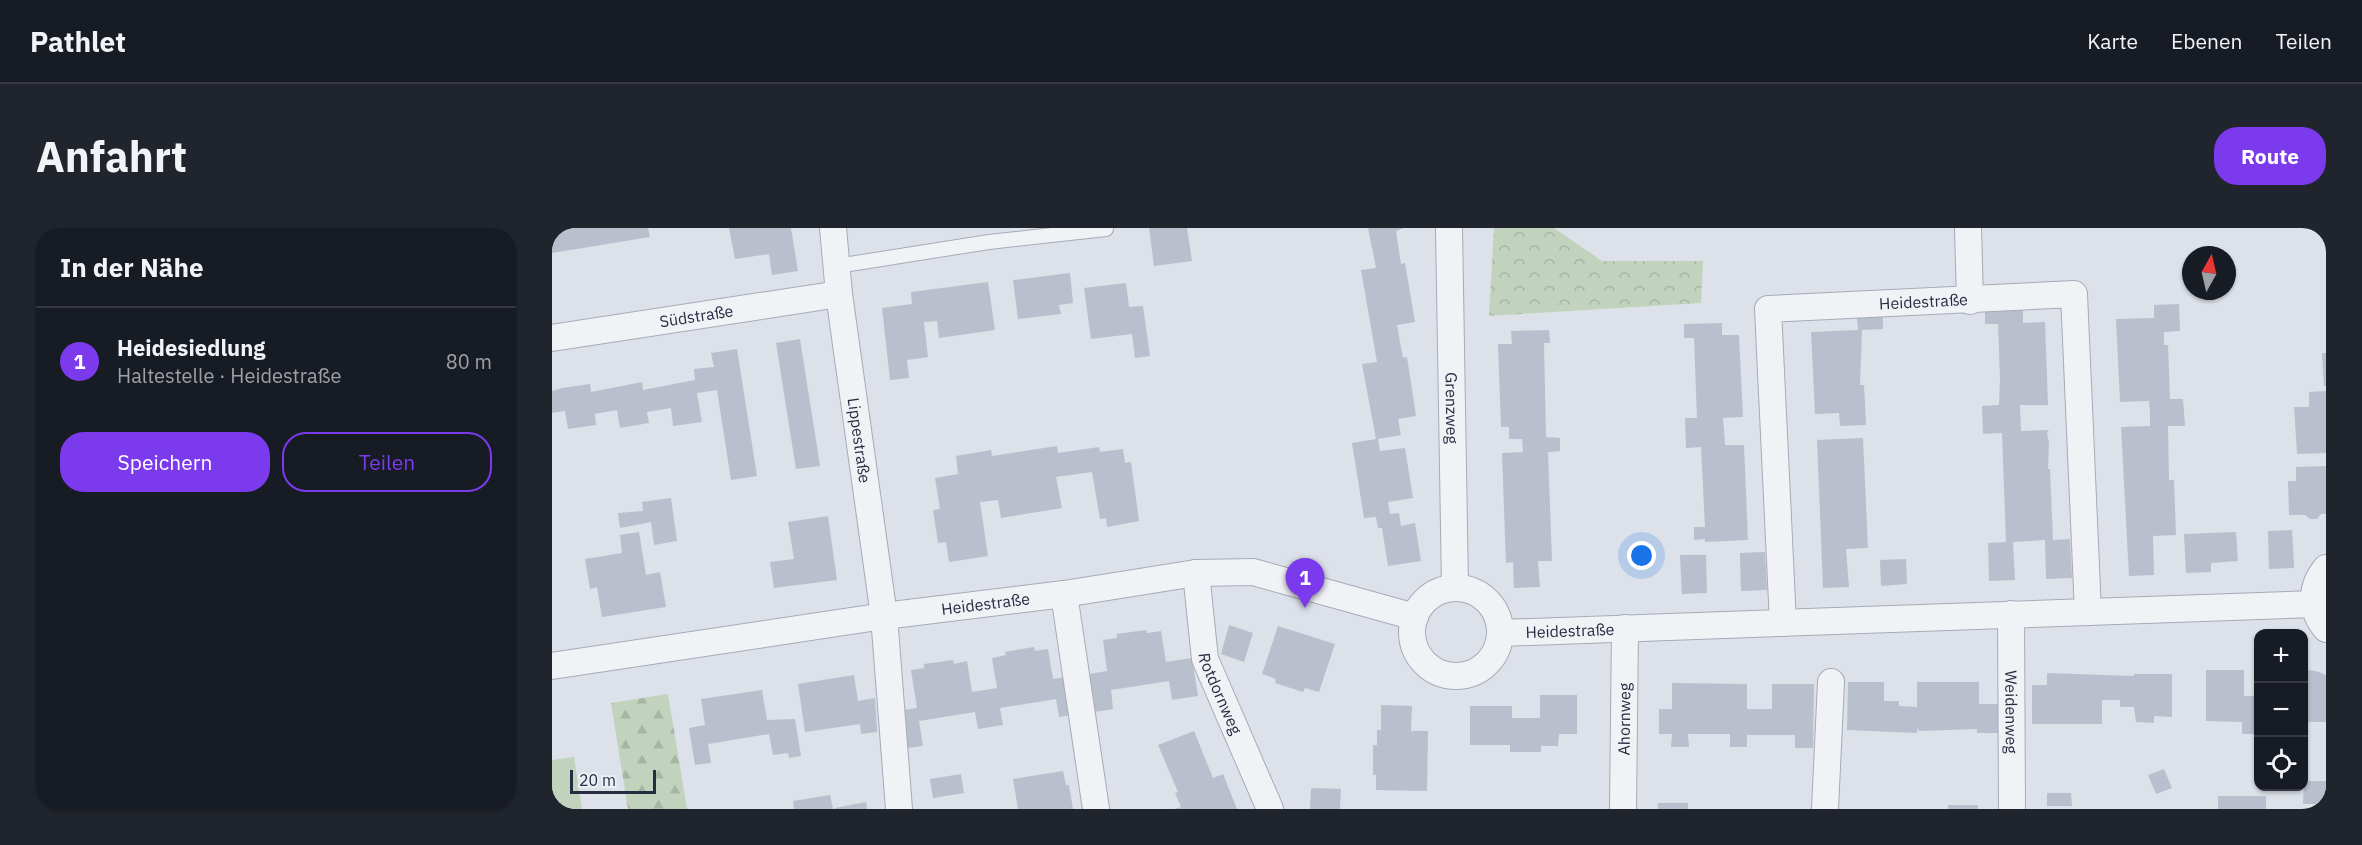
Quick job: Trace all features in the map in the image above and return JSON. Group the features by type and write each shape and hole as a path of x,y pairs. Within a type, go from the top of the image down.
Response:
{"street":[{"name":"Lippestraße","path":"833,228 839,294 884,616"},
{"name":"Grenzweg","path":"1449,228 1455,588"},
{"path":"1968,228 1970,301"},
{"name":"Südstraße","path":"552,338 839,294"},
{"name":"Heidestraße","path":"1783,623 1768,309 1970,301 2074,294 2088,612"},
{"path":"2326,568 2314,589 2317,616 2326,629"},
{"name":"Heidestraße","path":"552,666 884,616 1064,594 1196,573 1253,572 1415,617"},
{"name":"Rotdornweg","path":"1196,573 1205,659 1270,809"},
{"path":"1455,588 1469,590 1491,606 1498,619 1500,633 1498,647 1482,668 1469,675 1442,675 1429,668 1413,645 1412,631 1415,617 1430,597 1455,588"},
{"path":"1064,594 1096,809"},
{"name":"Heidestraße","path":"1500,633 2314,603"},
{"name":"Weidenweg","path":"2011,614 2013,809"},
{"path":"884,616 899,809"},
{"name":"Ahornweg","path":"1623,809 1625,628"},
{"path":"1825,809 1831,682"}],"lane":[{"path":"837,266 989,242 1106,229"}],"green space":[{"path":"1494,228 1554,228 1602,261 1703,261 1701,303 1489,316"},
{"path":"668,694 687,809 628,809 611,703"},
{"path":"574,757 582,809 552,809 552,760"}],"building":[{"path":"552,228 648,228 650,237 552,253"},
{"path":"729,228 791,228 798,271 772,275 769,254 735,259"},
{"path":"1149,228 1187,228 1192,261 1154,266"},
{"path":"1368,228 1404,228 1396,231 1401,264 1405,263 1415,322 1397,325 1403,358 1407,357 1416,416 1398,419 1401,435 1378,439 1380,451 1405,448 1413,498 1388,502 1390,514 1399,513 1401,526 1415,523 1421,561 1388,566 1382,528 1378,528 1376,517 1364,518 1352,443 1376,439 1362,364 1377,362 1361,270 1376,268"},
{"path":"1070,273 1073,303 1059,305 1061,314 1018,319 1013,280"},
{"path":"988,282 995,330 939,338 937,321 924,322 928,357 907,360 909,378 890,380 882,308 912,304 911,292"},
{"path":"1126,283 1129,307 1143,306 1150,356 1135,358 1132,334 1091,339 1084,288"},
{"path":"2179,304 2180,331 2164,332 2164,345 2168,345 2170,399 2183,399 2185,426 2168,426 2169,480 2174,480 2176,535 2153,536 2154,575 2129,576 2121,427 2150,426 2150,413 2149,401 2120,402 2116,319 2154,318 2154,305"},
{"path":"2023,310 2023,323 2045,322 2048,405 2020,405 2021,431 2049,430 2047,433 2048,469 2050,469 2053,540 2070,539 2072,578 2046,579 2045,540 2013,542 2015,580 1989,581 1988,543 2006,542 2002,433 1983,434 1982,406 1999,405 2000,379 1998,324 1985,324 1985,312"},
{"path":"1857,317 1883,317 1883,329 1862,330 1860,385 1864,385 1866,425 1840,426 1839,413 1815,414 1811,332 1858,330"},
{"path":"1722,323 1722,335 1739,335 1743,417 1723,418 1725,445 1744,445 1748,540 1705,542 1705,539 1694,540 1694,527 1705,527 1701,447 1686,448 1685,418 1697,418 1694,338 1684,338 1684,324"},
{"path":"1549,330 1550,343 1544,343 1546,437 1560,438 1560,451 1548,452 1552,561 1538,561 1540,587 1514,588 1513,562 1506,563 1502,453 1523,452 1522,439 1509,439 1509,427 1501,427 1498,344 1512,344 1511,331"},
{"path":"800,339 820,466 796,469 776,343"},
{"path":"737,349 757,476 731,480 717,390 697,393 702,422 673,426 671,408 647,412 649,423 620,428 617,410 595,414 596,425 568,429 565,411 552,413 552,391 590,384 591,392 642,382 643,390 695,380 694,369 714,367 711,353"},
{"path":"2322,353 2326,353 2326,386 2324,386"},
{"path":"2326,391 2326,453 2297,454 2294,407 2309,407 2309,392"},
{"path":"1863,438 1868,548 1846,549 1849,587 1823,588 1817,440"},
{"path":"1057,446 1058,453 1099,447 1100,452 1123,449 1125,463 1131,462 1139,521 1107,527 1106,518 1100,519 1092,472 1056,477 1062,508 1001,518 998,500 980,502 988,556 949,562 946,542 938,543 933,510 940,509 935,478 958,474 956,456 991,450 992,456"},
{"path":"2326,466 2326,514 2321,514 2317,519 2310,519 2305,515 2289,515 2288,481 2296,481 2296,467"},
{"path":"671,498 677,541 654,545 651,522 620,528 618,513 643,511 642,502"},
{"path":"828,516 837,580 774,588 770,562 794,559 788,522"},
{"path":"2292,530 2294,568 2269,569 2268,531"},
{"path":"639,532 646,575 660,572 666,607 602,617 597,587 590,589 585,559 622,553 620,535"},
{"path":"2236,532 2238,561 2211,563 2211,572 2186,573 2184,534"},
{"path":"1765,552 1767,590 1741,591 1740,553"},
{"path":"1680,555 1706,555 1707,593 1682,594"},
{"path":"1906,559 1907,584 1881,586 1880,560"},
{"path":"1229,625 1253,633 1244,662 1221,654"},
{"path":"1278,626 1335,644 1319,692 1305,688 1303,692 1275,683 1276,679 1262,674"},
{"path":"1146,630 1147,633 1161,631 1166,662 1192,658 1198,696 1172,700 1169,681 1111,690 1113,709 1088,713 1083,675 1107,671 1103,640 1117,638 1117,634"},
{"path":"1034,647 1035,651 1048,649 1053,679 1066,677 1072,715 1059,717 1056,699 1000,708 1003,725 978,729 975,712 919,721 923,746 907,748 904,710 917,708 911,670 924,668 924,664 953,660 954,664 967,661 972,692 997,688 992,658 1006,655 1005,652"},
{"path":"2206,670 2244,670 2244,696 2254,696 2254,734 2242,734 2242,722 2206,721"},
{"path":"2308,670 2326,675 2326,722 2308,722"},
{"path":"2047,673 2134,676 2134,674 2172,674 2172,717 2154,716 2154,723 2136,722 2134,707 2120,707 2120,700 2102,700 2102,724 2032,724 2032,685 2047,685"},
{"path":"854,675 858,701 875,698 877,732 861,734 860,724 805,732 798,684"},
{"path":"1848,682 1884,682 1884,701 1899,701 1899,706 1917,707 1917,682 1979,682 1979,704 2000,704 2000,733 1977,733 1977,729 1919,731 1917,728 1917,733 1847,730"},
{"path":"1672,683 1747,684 1747,709 1772,709 1772,684 1814,684 1813,748 1795,748 1795,735 1747,735 1747,747 1730,747 1730,734 1688,734 1689,747 1671,747 1672,734 1659,734 1659,709 1672,709"},
{"path":"762,690 767,720 795,719 801,756 789,758 788,753 773,755 769,734 708,744 711,763 695,765 689,728 705,725 701,699"},
{"path":"1540,695 1577,695 1577,734 1559,734 1558,746 1541,746 1541,752 1510,752 1510,745 1470,745 1470,706 1512,706 1512,718 1540,718"},
{"path":"1381,705 1412,706 1411,731 1428,731 1427,791 1376,790 1376,775 1373,775 1373,745 1377,745 1377,730 1381,730"},
{"path":"1194,731 1213,778 1223,774 1237,809 1175,809 1181,807 1175,793 1178,792 1158,745"},
{"path":"2164,769 2172,788 2156,794 2148,775"},
{"path":"1063,771 1066,785 1069,785 1073,809 1018,809 1013,779"},
{"path":"961,774 964,793 933,798 930,779"},
{"path":"2308,781 2326,781 2326,804 2303,804 2304,791 2308,791"},
{"path":"1311,789 1341,789 1340,809 1310,809"},
{"path":"2047,793 2071,793 2072,806 2047,806"},
{"path":"830,795 833,809 794,809 793,801"},
{"path":"2218,796 2266,796 2266,809 2218,809"},
{"path":"866,802 867,809 835,809 835,808"},
{"path":"1658,803 1688,803 1688,809 1658,809"},
{"path":"1948,805 1978,805 1978,809 1948,809"}],"place":[{"name":"Heidesiedlung","path":"1305,608"}]}
